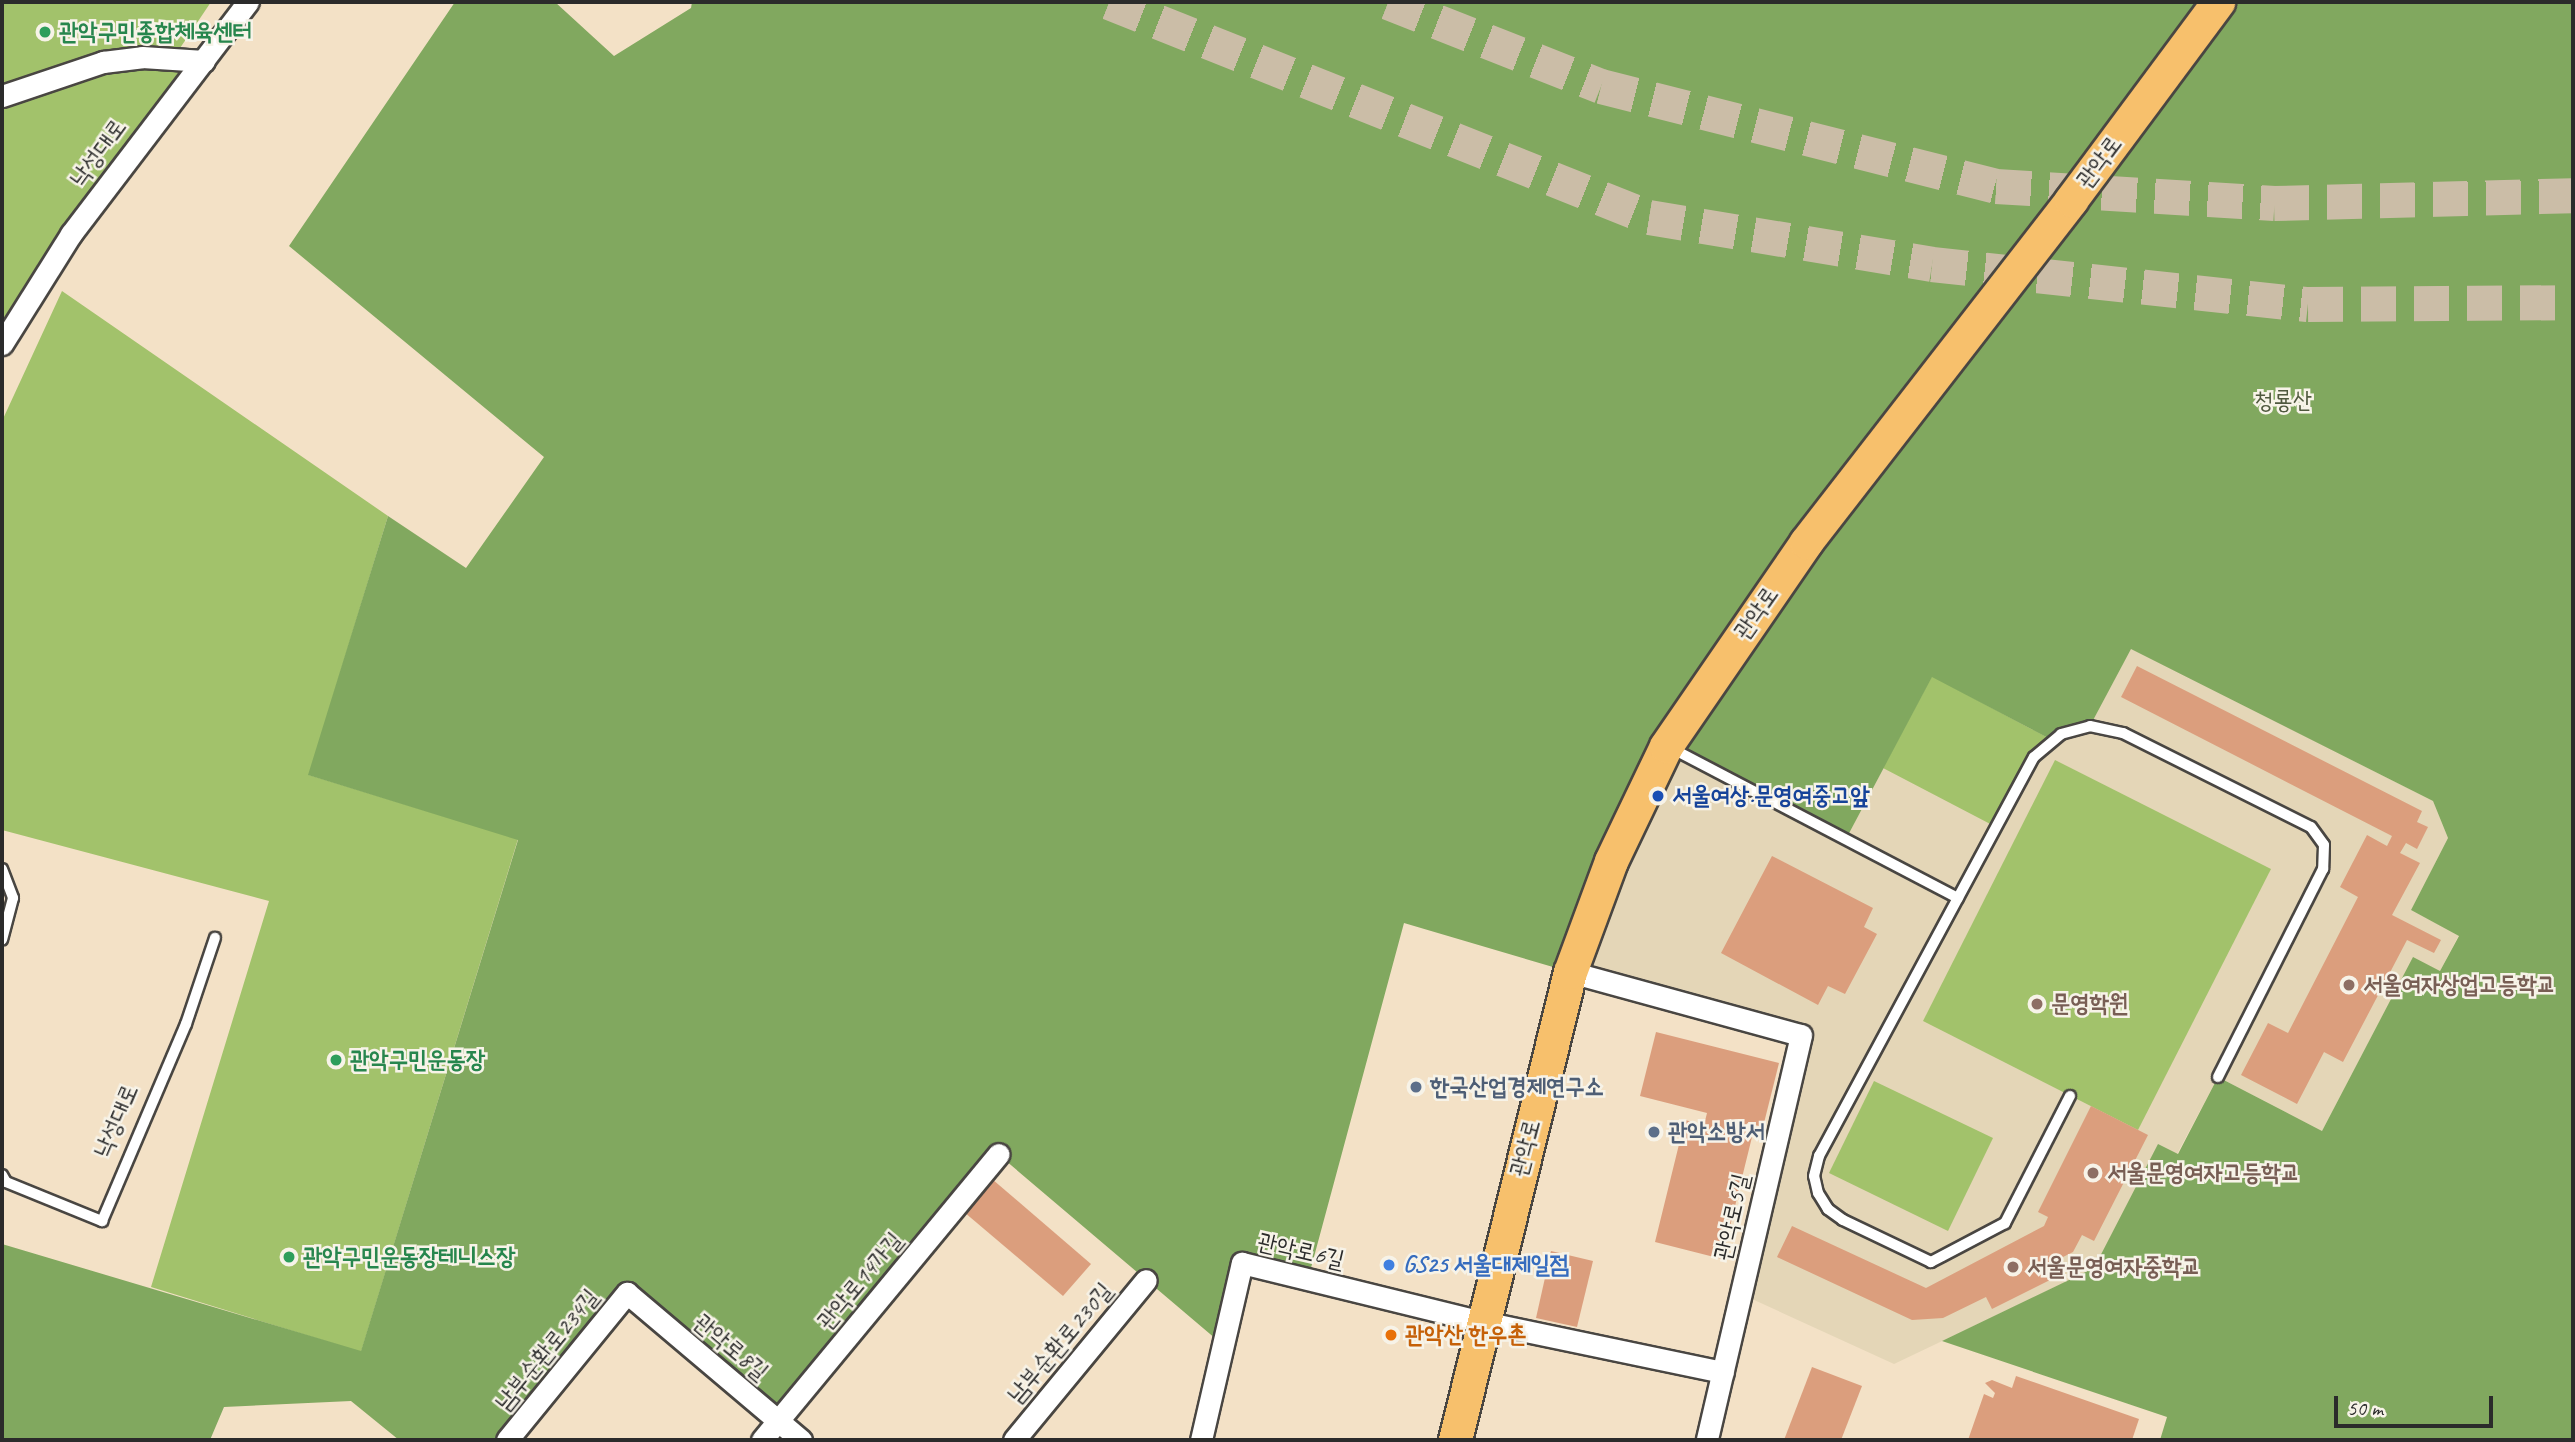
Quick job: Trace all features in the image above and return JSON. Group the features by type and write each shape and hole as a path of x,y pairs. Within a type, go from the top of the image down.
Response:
{"main road":[{"name":"관악로","path":"1455,1440 1570,972 1611,861 1667,746 1806,542 2071,200 2218,2"}],"street":[{"name":"낙성대로","path":"2,344 71,234 248,2"},
{"path":"2,96 103,62 142,57 204,61"},
{"name":"관악로5길","path":"1570,972 1801,1035 1707,1440"},
{"name":"관악로14가길","path":"762,1440 999,1154"},
{"name":"관악로6길","path":"1201,1440 1242,1263 1483,1322"},
{"name":"남부순환로230길","path":"1014,1440 1146,1280"},
{"name":"관악로8길","path":"627,1293 801,1440"},
{"name":"남부순환로234길","path":"508,1440 627,1293"},
{"path":"1483,1322 1723,1372"}],"lane":[{"path":"2070,1096 2005,1223 1931,1262 1843,1220 1822,1201 1814,1176 1819,1156 2035,757 2061,734 2090,726 2123,733 2311,827 2324,845 2323,869 2218,1077"},
{"path":"1667,746 1958,898"},
{"path":"2,869 13,898 2,940"},
{"name":"낙성대로","path":"2,1175 6,1182 102,1221 186,1024 215,938"}],"shaded area":[{"name":"문영학원","path":"2131,648 2433,801 2448,838 2411,910 2459,935 2440,971 2413,958 2322,1131 2218,1077 2177,1154 2158,1145 2095,1268 1894,1364 1741,1294 1801,1035 1570,972 1666,746 1846,839 1932,676 2090,726"}],"green space":[{"path":"2,2 211,2 174,57 204,61 2,344"},
{"name":"청룡산","path":"455,2 555,2 614,56 691,8 692,2 2573,2 2573,1440 2160,1440 2167,1417 1942,1341 2094,1268 2158,1144 2178,1154 2218,1077 2322,1131 2413,957 2440,971 2459,936 2411,910 2448,838 2433,801 2131,649 2090,726 2052,740 1932,677 1846,839 1666,746 1570,972 1404,923 1308,1279 1242,1263 1223,1345 999,1155 778,1421 627,1293 507,1440 399,1440 351,1401 224,1407 210,1440 2,1440 2,1244 361,1351 518,840 308,775 388,516 466,568 544,457 289,246"},
{"path":"62,291 388,516 309,775 518,839 361,1352 151,1287 269,901 2,830 2,421"},
{"path":"1932,676 2052,740 2043,747 1996,827 1883,768"},
{"path":"2055,760 2271,869 2138,1130 1923,1021"},
{"path":"1874,1081 1993,1138 1948,1231 1829,1173"}],"building":[{"path":"2137,666 2422,811 2417,822 2428,827 2417,849 2406,843 2400,853 2420,863 2392,915 2441,940 2434,953 2407,940 2343,1062 2324,1052 2297,1104 2241,1075 2268,1023 2288,1033 2358,897 2340,887 2367,835 2387,846 2392,836 2121,697"},
{"path":"1772,856 1873,908 1864,927 1877,934 1845,994 1828,986 1818,1005 1721,953"},
{"path":"1656,1032 1779,1063 1763,1127 1747,1123 1745,1135 1752,1137 1722,1259 1655,1242 1685,1120 1704,1125 1707,1113 1640,1096"},
{"name":"서울문영여자중학교","path":"2091,1106 2148,1135 2094,1241 2082,1235 2073,1252 2057,1260 2064,1273 1992,1309 1986,1297 1943,1318 1912,1320 1777,1257 1792,1226 1926,1288 2044,1226 2048,1217 2038,1212"},
{"path":"992,1179 1091,1264 1063,1296 964,1212"},
{"path":"1551,1251 1593,1261 1577,1327 1536,1318"},
{"path":"1812,1367 1862,1386 1841,1440 1784,1440"},
{"path":"2016,1376 2139,1419 2132,1440 1968,1440 1984,1394 1993,1398 1995,1393 1985,1383 1992,1380 2012,1388"}],"tunnel":[{"path":"1109,2 1649,217 1932,264 2308,304 2573,302"},
{"path":"1388,2 1601,86 1996,186 2274,203 2573,195"}],"place":[{"name":"관악구민종합체육센터","path":"45,32"},
{"name":"서울여상.문영여중고앞","path":"1658,796"},
{"name":"서울여자상업고등학교","path":"2349,985"},
{"name":"문영학원","path":"2037,1004"},
{"name":"관악구민운동장","path":"336,1060"},
{"name":"한국산업경제연구소","path":"1416,1087"},
{"name":"관악소방서","path":"1654,1132"},
{"name":"서울문영여자고등학교","path":"2093,1173"},
{"name":"관악구민운동장테니스장","path":"289,1257"},
{"name":"GS25 서울대제일점","path":"1389,1265"},
{"name":"서울문영여자중학교","path":"2013,1267"},
{"name":"관악산 한우촌","path":"1391,1335"}]}
